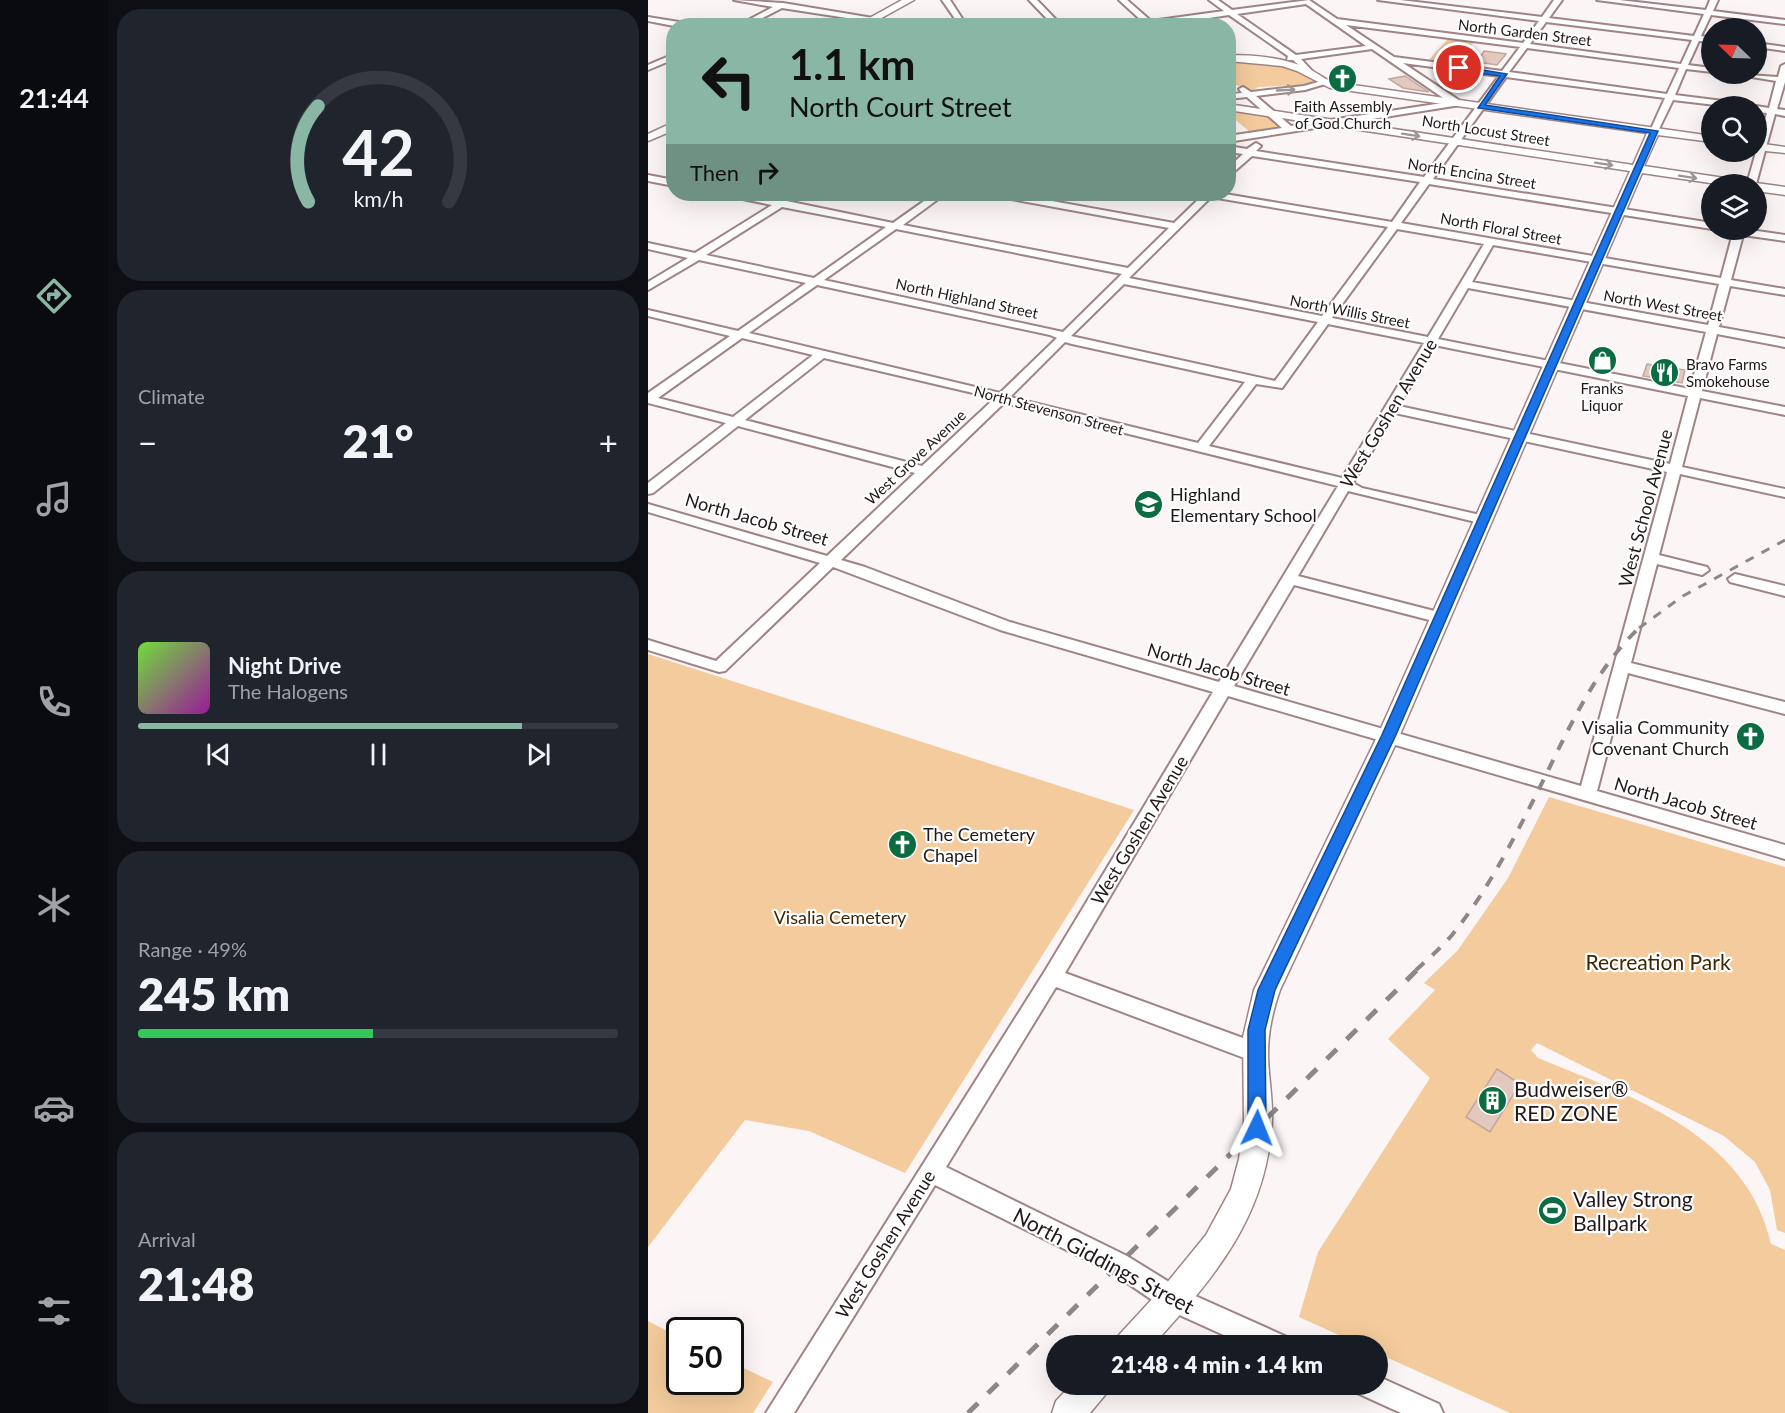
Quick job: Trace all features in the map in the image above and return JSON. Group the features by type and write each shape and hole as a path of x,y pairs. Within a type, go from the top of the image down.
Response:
{"main road":[{"path":"874,18 909,0"},
{"path":"1236,59 1271,61 1293,66 1310,73 1322,82 1701,137"},
{"name":"North Locust Street","path":"1236,108 1701,178"},
{"path":"651,135 666,128"},
{"path":"1140,1335 1208,1261 1224,1237 1246,1191 1253,1165 1257,1128 1255,1052 1257,1030 1267,990 1388,737 1522,437 1654,131"},
{"path":"1767,147 1785,150"},
{"path":"1767,189 1785,191"},
{"path":"1068,1413 1084,1395"}],"street":[{"path":"738,0 865,18"},
{"path":"756,18 795,0"},
{"path":"946,0 952,0"},
{"path":"946,0 958,18"},
{"path":"1033,0 1051,18"},
{"path":"1123,0 1143,18"},
{"path":"1213,0 1306,66 1310,73"},
{"path":"1382,0 1701,39"},
{"path":"1325,321 1558,0"},
{"path":"1601,0 1785,22"},
{"path":"1654,131 1714,0"},
{"path":"1194,18 1306,1 1457,103"},
{"path":"1394,11 1404,1"},
{"path":"648,19 666,22"},
{"path":"1364,40 1386,19"},
{"name":"North Garden Street","path":"1335,21 1701,68"},
{"path":"1271,61 1373,47"},
{"path":"1767,47 1785,49"},
{"path":"648,55 666,57"},
{"path":"1392,59 1701,101"},
{"path":"648,68 666,60"},
{"path":"1767,123 1783,79 1785,66"},
{"path":"1767,77 1783,79"},
{"path":"1236,96 1305,88 1322,82"},
{"path":"1236,89 1249,94 1290,130"},
{"path":"1236,138 1457,103"},
{"path":"1767,110 1785,113"},
{"path":"1236,166 1270,133"},
{"name":"North Encina Street","path":"1236,150 1701,224"},
{"path":"648,178 666,181"},
{"name":"North Floral Street","path":"1236,198 1785,292"},
{"name":"North Willis Street","path":"774,201 1325,321 1785,411"},
{"path":"648,399 930,201"},
{"path":"1038,201 1176,226"},
{"name":"West Grove Avenue","path":"648,645 719,667 1001,399 1203,201"},
{"path":"648,287 782,204"},
{"path":"1767,235 1785,238"},
{"name":"West School Avenue","path":"1587,795 1734,240"},
{"name":"West Goshen Avenue","path":"779,1413 1052,977 1490,242"},
{"name":"North Highland Street","path":"648,246 1054,332 1072,341 1278,385 1325,321"},
{"name":"North West Street","path":"1466,284 1785,343"},
{"name":"North Stevenson Street","path":"648,313 990,393 1001,399 1200,449 1336,480 1358,490 1484,520"},
{"path":"648,490 822,354"},
{"path":"1200,449 1253,380"},
{"path":"648,399 924,471"},
{"path":"1391,408 1785,493"},
{"name":"North Jacob Street","path":"648,508 830,561 896,583 1005,626 1785,852"},
{"path":"1650,558 1702,570"},
{"path":"1290,579 1441,618"},
{"path":"1735,579 1785,591"},
{"path":"1621,666 1785,708"},
{"path":"1052,977 1255,1052"},
{"name":"North Giddings Street","path":"931,1170 1119,1264 1173,1299 1253,1335"},
{"path":"1388,1394 1431,1413"}],"green space":[{"path":"1448,39 1474,42 1456,65 1428,61"},
{"path":"1236,60 1289,67 1309,76 1316,84 1259,87 1253,90 1236,85"},
{"path":"1236,111 1267,117 1279,127 1250,132 1236,120"},
{"name":"Visalia Cemetery","path":"648,654 1134,810 905,1173 809,1131 745,1120 648,1247"},
{"name":"Valley Strong Ballpark","path":"1549,797 1785,867 1785,1233 1777,1230 1770,1190 1755,1162 1724,1136 1537,1043 1531,1050 1538,1058 1610,1088 1680,1124 1711,1147 1737,1174 1758,1206 1771,1244 1785,1250 1785,1413 1510,1413 1388,1358 1388,1335 1339,1335 1299,1317 1318,1252 1430,1078 1388,1039 1435,990 1424,983 1458,950 1508,878"},
{"path":"648,1321 666,1330 666,1395 744,1395 744,1368 773,1382 753,1413 648,1413"}],"building":[{"path":"1484,51 1506,54 1497,65 1477,62"},
{"path":"1405,76 1429,92 1403,88 1389,79"},
{"name":"Bravo Farms Smokehouse","path":"1647,364 1685,370 1682,383 1643,376"},
{"name":"Budweiser® RED ZONE","path":"1497,1069 1520,1084 1490,1132 1466,1117"}],"railway":[{"path":"1639,628 1683,596 1785,540"},
{"path":"1416,970 1448,940 1477,902 1508,848 1581,705 1608,663 1639,628"},
{"path":"968,1413 1418,969"}],"place":[{"name":"Faith Assembly of God Church","path":"1343,79"},
{"name":"Franks Liquor","path":"1602,361"},
{"name":"Bravo Farms Smokehouse","path":"1665,373"},
{"name":"Highland Elementary School","path":"1149,504"},
{"name":"Visalia Community Covenant Church","path":"1750,737"},
{"name":"The Cemetery Chapel","path":"902,844"},
{"name":"Budweiser® RED ZONE","path":"1493,1100"},
{"name":"Valley Strong Ballpark","path":"1552,1210"}],"route":[{"path":"1257,1128 1255,1052 1261,1009 1267,990 1388,737 1522,437 1654,131 1481,106 1504,74 1459,68"}],"park label":[{"name":"Recreation Park","path":"1658,961"}]}
